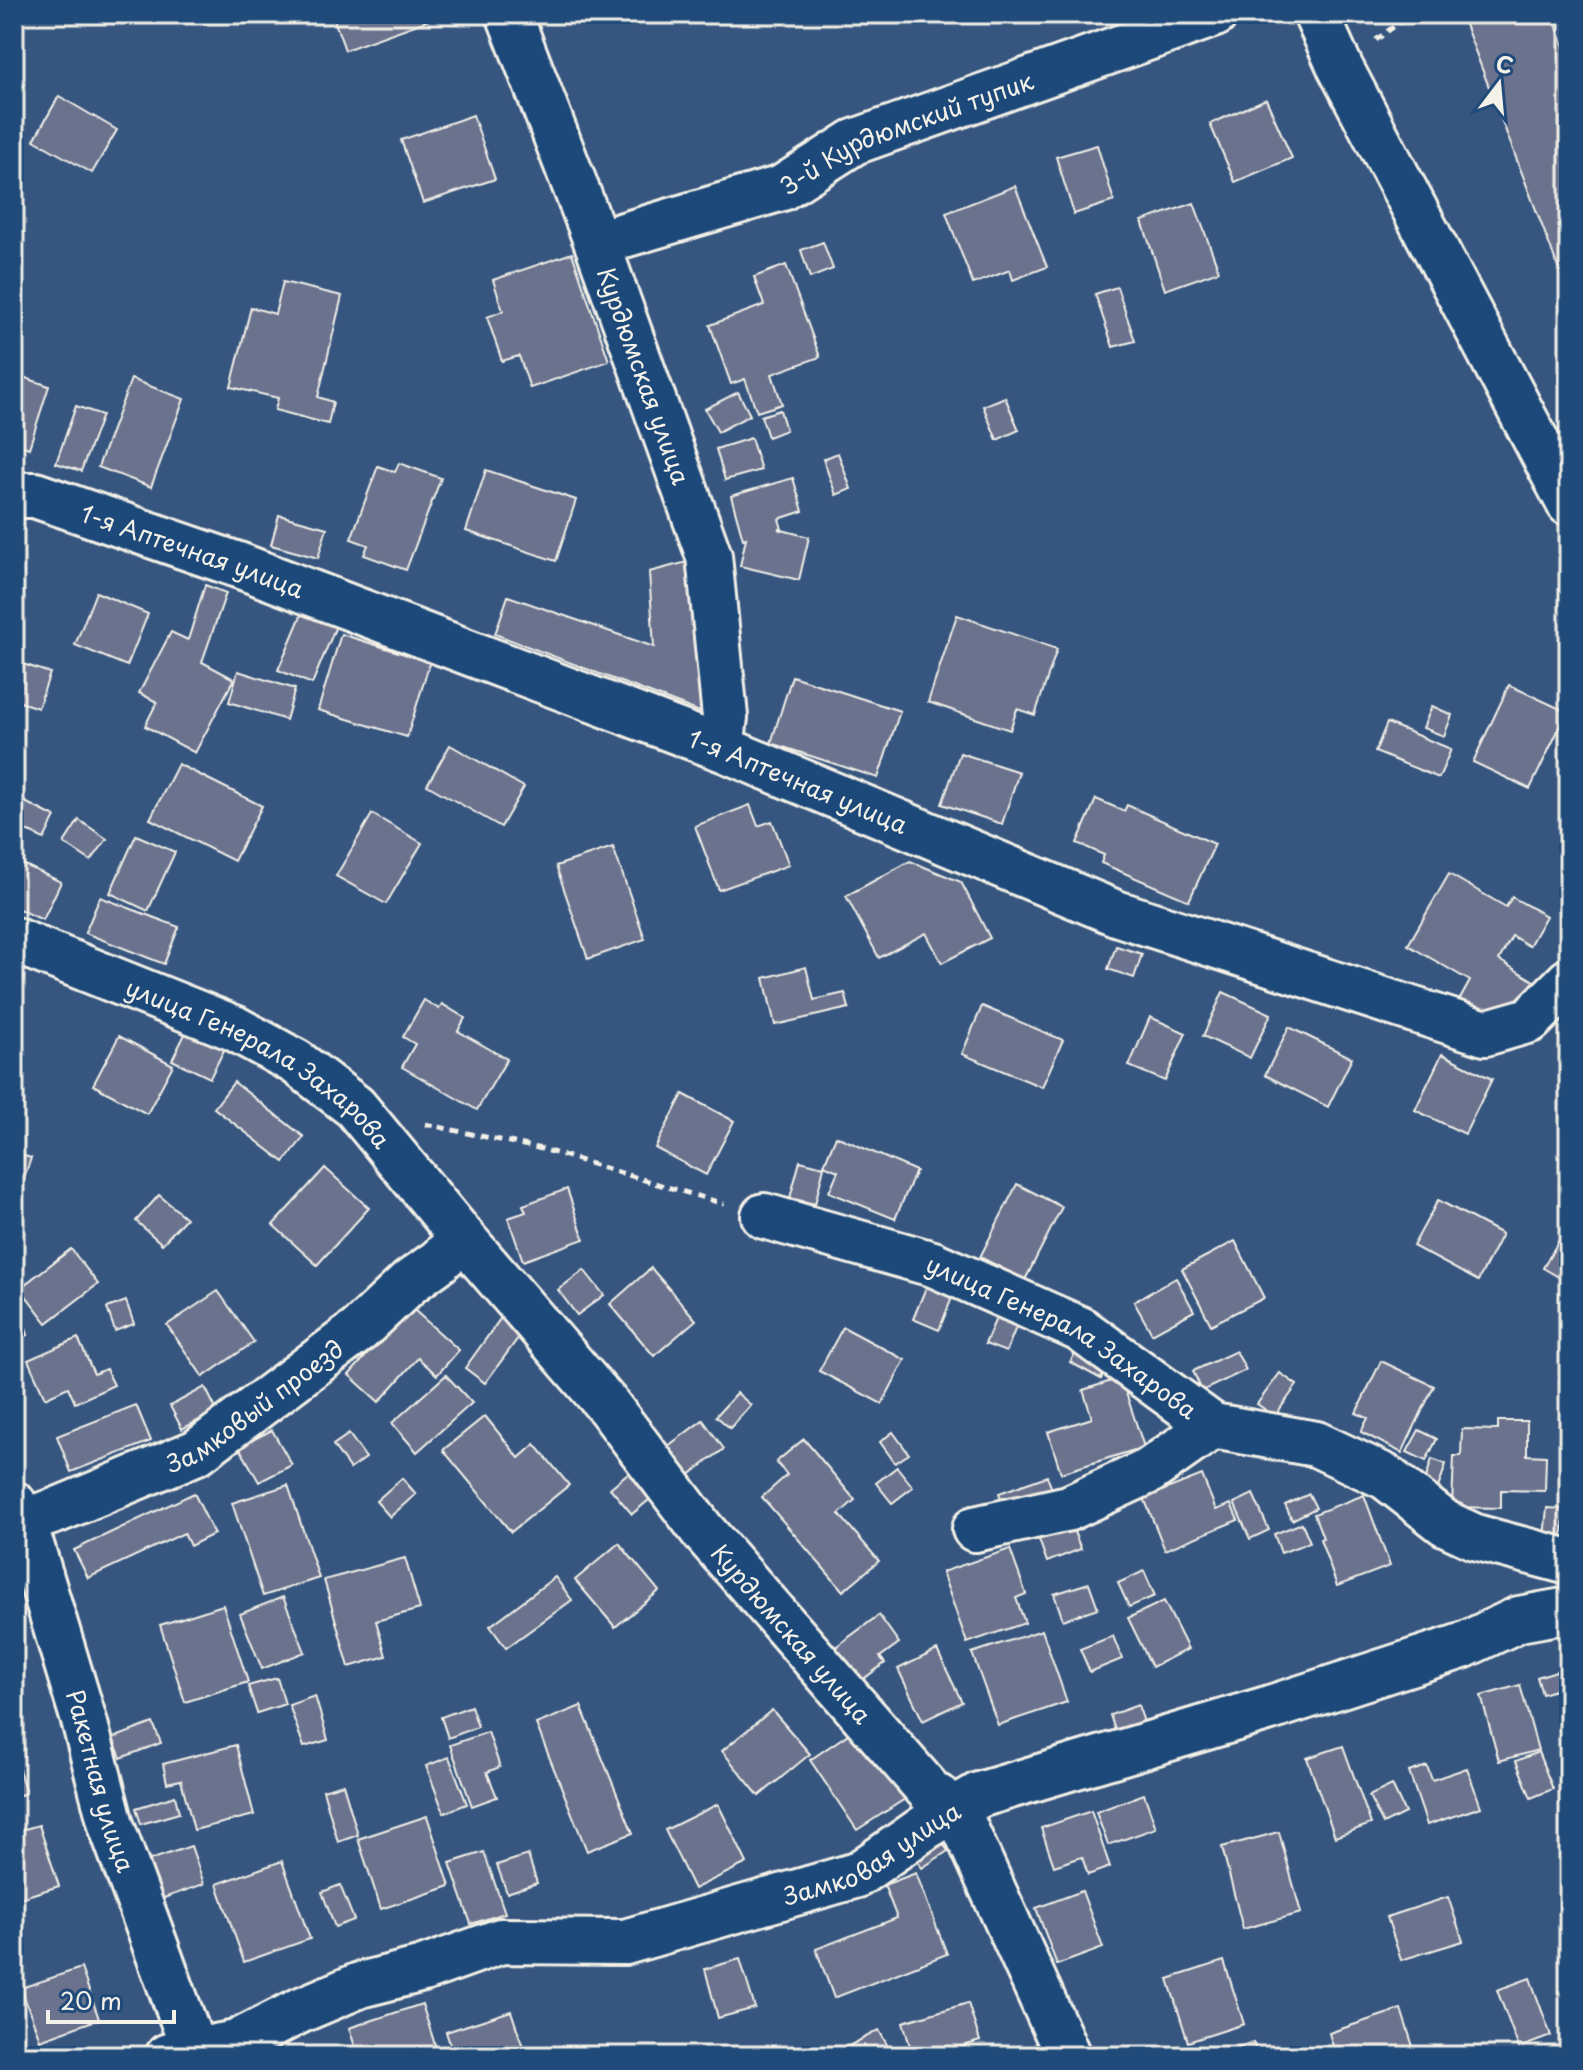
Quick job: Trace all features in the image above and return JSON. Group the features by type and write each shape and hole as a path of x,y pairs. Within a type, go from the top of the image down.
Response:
{"street":[{"name":"Курдюмская улица","path":"509,14 597,243 709,556 725,717 721,748"},
{"name":"3-й Курдюмский тупик","path":"597,243 782,188 854,142 1215,14"},
{"path":"1316,14 1340,67 1569,503"},
{"name":"1-я Аптечная улица","path":"14,495 35,495 238,565 721,748 1116,913 1485,1033 1530,1020 1569,981"},
{"name":"улица Генерала Захарова","path":"14,940 234,1028 296,1062 355,1107 463,1238"},
{"name":"улица Генерала Захарова","path":"764,1216 933,1264 1080,1329 1213,1426 1316,1444 1386,1477 1445,1523 1475,1537 1569,1562"},
{"name":"Курдюмская улица","path":"463,1238 609,1407 702,1530 931,1793 956,1808 1068,2056"},
{"name":"Замковый проезд","path":"16,1516 55,1511 197,1452 359,1330 463,1238"},
{"path":"975,1529 1069,1508 1149,1471 1213,1426"},
{"name":"Ракетная улица","path":"16,1516 32,1548 85,1724 111,1825 186,2055"},
{"name":"Замковая улица","path":"186,2055 236,2043 360,1985 423,1969 501,1941 625,1942 857,1875 979,1795 1267,1709 1462,1646 1519,1619 1569,1610"}],"path":[{"path":"380,1136 408,1121 423,1124 542,1149 764,1216"}],"building":[{"path":"332,14 430,14 432,19 345,50"},
{"path":"1461,14 1552,14 1569,60 1569,296"},
{"path":"59,96 117,130 92,173 34,140"},
{"path":"1266,99 1292,158 1235,182 1210,124"},
{"path":"473,115 495,179 423,203 401,140"},
{"path":"1097,145 1114,201 1074,214 1056,157"},
{"path":"1015,186 1047,267 1013,280 1010,270 973,284 946,213"},
{"path":"1194,203 1219,271 1165,290 1142,221"},
{"path":"823,242 833,269 810,278 801,250"},
{"path":"572,253 609,361 530,388 519,356 502,361 487,317 503,311 493,280"},
{"path":"786,265 820,357 772,374 782,404 757,412 745,379 731,384 710,325 764,305 754,277"},
{"path":"283,282 342,296 318,397 333,402 328,424 275,410 278,398 231,387 251,307 275,314"},
{"path":"1117,287 1135,341 1113,347 1095,294"},
{"path":"14,374 49,386 29,448 14,443"},
{"path":"131,379 184,399 151,487 98,467"},
{"path":"738,392 750,415 718,432 705,409"},
{"path":"1005,397 1019,430 997,440 983,406"},
{"path":"76,406 102,415 81,471 56,463"},
{"path":"780,410 786,430 768,437 761,416"},
{"path":"751,438 761,470 725,480 716,449"},
{"path":"838,453 851,489 836,495 823,459"},
{"path":"399,463 441,478 406,570 364,555 368,545 351,539 378,466 395,472"},
{"path":"486,470 576,500 556,561 466,531"},
{"path":"793,478 803,511 779,519 782,529 778,529 809,537 799,580 740,566 746,538 743,539 731,496"},
{"path":"279,515 327,528 318,558 271,545"},
{"path":"691,561 705,714 495,634 508,596 654,647 649,572"},
{"path":"205,585 226,593 202,662 234,679 195,753 145,726 157,702 139,693 171,632 188,640"},
{"path":"96,592 148,614 127,666 75,645"},
{"path":"303,611 336,626 312,684 278,670"},
{"path":"957,615 1057,649 1035,715 1017,709 1010,730 928,702"},
{"path":"341,634 430,662 407,737 318,710"},
{"path":"14,661 50,673 38,708 14,700"},
{"path":"238,671 295,689 286,720 229,702"},
{"path":"792,676 900,711 878,778 771,743"},
{"path":"1509,685 1567,712 1530,789 1473,762"},
{"path":"1432,706 1452,715 1444,736 1423,728"},
{"path":"1387,723 1451,749 1439,778 1375,752"},
{"path":"450,745 524,787 501,827 427,785"},
{"path":"960,753 1019,772 1002,824 942,804"},
{"path":"178,764 262,806 234,861 150,819"},
{"path":"1096,799 1124,811 1127,805 1215,844 1189,901 1101,863 1104,855 1077,843"},
{"path":"21,800 55,817 44,839 14,825 14,815"},
{"path":"750,805 758,826 772,821 789,865 719,890 695,826"},
{"path":"372,814 422,843 386,904 336,876"},
{"path":"79,820 107,839 91,861 64,843"},
{"path":"136,835 175,852 148,911 110,893"},
{"path":"613,847 645,939 588,959 556,866"},
{"path":"14,860 61,882 43,920 14,907"},
{"path":"910,861 961,882 990,938 942,963 926,933 879,958 846,896"},
{"path":"1449,874 1506,907 1512,897 1546,916 1529,946 1512,936 1499,960 1534,981 1524,997 1487,1009 1459,1001 1470,981 1408,945"},
{"path":"100,897 179,927 164,964 85,933"},
{"path":"1116,946 1142,954 1134,978 1108,969"},
{"path":"806,967 814,1000 845,993 849,1008 775,1025 764,978"},
{"path":"1223,992 1271,1014 1250,1058 1203,1036"},
{"path":"424,1000 439,1009 442,1004 465,1018 458,1031 507,1059 477,1110 402,1067 415,1044 403,1037"},
{"path":"982,1006 1063,1040 1042,1087 962,1054"},
{"path":"1150,1017 1186,1033 1165,1081 1129,1066"},
{"path":"1289,1027 1352,1058 1328,1107 1265,1075"},
{"path":"188,1028 226,1046 210,1078 172,1060"},
{"path":"119,1036 173,1065 147,1114 93,1085"},
{"path":"1442,1054 1492,1079 1465,1134 1415,1110"},
{"path":"234,1082 304,1137 284,1162 214,1108"},
{"path":"683,1094 734,1121 706,1175 655,1148"},
{"path":"836,1136 916,1171 895,1219 829,1192 838,1171 824,1165"},
{"path":"14,1153 31,1158 14,1208"},
{"path":"800,1161 824,1167 815,1204 790,1198"},
{"path":"325,1168 369,1208 317,1265 273,1225"},
{"path":"1017,1184 1062,1207 1025,1280 980,1257"},
{"path":"567,1189 584,1239 523,1261 508,1218 526,1212 523,1205"},
{"path":"159,1195 186,1218 162,1244 136,1221"},
{"path":"1438,1200 1502,1234 1478,1281 1413,1246"},
{"path":"1569,1223 1569,1283 1543,1268"},
{"path":"1235,1241 1264,1298 1211,1325 1182,1269"},
{"path":"71,1249 98,1284 47,1323 20,1288"},
{"path":"651,1268 696,1320 654,1356 610,1304"},
{"path":"584,1270 604,1295 577,1315 558,1290"},
{"path":"1176,1278 1194,1311 1152,1334 1134,1302"},
{"path":"927,1285 953,1295 939,1330 913,1319"},
{"path":"218,1291 254,1342 203,1377 167,1325"},
{"path":"126,1301 134,1324 115,1331 107,1308"},
{"path":"405,1302 459,1350 437,1375 418,1358 379,1402 349,1375 382,1338"},
{"path":"999,1311 1019,1320 1006,1352 985,1344"},
{"path":"21,1315 28,1335 14,1340 14,1317"},
{"path":"503,1315 524,1330 485,1383 465,1368"},
{"path":"843,1327 905,1360 882,1404 819,1371"},
{"path":"78,1338 94,1374 106,1369 114,1385 75,1403 68,1387 45,1398 28,1360"},
{"path":"1079,1347 1109,1363 1101,1379 1070,1362"},
{"path":"1236,1351 1246,1370 1202,1391 1193,1371"},
{"path":"1381,1361 1434,1386 1402,1453 1361,1432 1368,1418 1356,1413"},
{"path":"1280,1373 1297,1385 1275,1416 1257,1404"},
{"path":"446,1375 472,1403 417,1452 392,1423"},
{"path":"1121,1378 1144,1447 1061,1473 1048,1432 1092,1418 1083,1390"},
{"path":"205,1387 217,1411 182,1429 170,1406"},
{"path":"737,1393 751,1405 730,1428 716,1416"},
{"path":"136,1405 151,1441 71,1472 57,1436"},
{"path":"485,1416 519,1458 535,1444 569,1485 511,1532 443,1450"},
{"path":"703,1420 724,1449 689,1475 668,1446"},
{"path":"1498,1421 1527,1421 1527,1455 1546,1456 1545,1491 1501,1490 1501,1508 1452,1507 1454,1456 1461,1456 1462,1429 1498,1430"},
{"path":"272,1430 292,1465 259,1482 239,1447"},
{"path":"1419,1430 1437,1439 1426,1461 1407,1452"},
{"path":"893,1432 909,1454 895,1463 880,1442"},
{"path":"349,1434 366,1458 350,1469 333,1445"},
{"path":"804,1439 855,1500 839,1514 879,1561 843,1591 762,1497 787,1475 776,1462"},
{"path":"1432,1459 1446,1464 1437,1491 1423,1487"},
{"path":"897,1467 913,1487 892,1503 876,1483"},
{"path":"634,1468 655,1495 632,1514 610,1488"},
{"path":"1202,1475 1216,1510 1231,1504 1238,1520 1165,1550 1144,1498"},
{"path":"1047,1476 1054,1495 1006,1512 999,1493"},
{"path":"402,1478 416,1494 390,1517 376,1501"},
{"path":"288,1485 319,1578 263,1596 232,1503"},
{"path":"194,1493 214,1534 190,1546 184,1533 88,1578 74,1550"},
{"path":"1253,1494 1269,1530 1250,1539 1234,1503"},
{"path":"1309,1494 1316,1508 1292,1520 1285,1505"},
{"path":"1364,1495 1390,1566 1337,1586 1314,1514"},
{"path":"1547,1508 1565,1509 1562,1538 1544,1537"},
{"path":"1070,1522 1081,1549 1047,1562 1037,1534"},
{"path":"1302,1523 1310,1542 1281,1553 1274,1534"},
{"path":"619,1543 659,1591 615,1627 575,1580"},
{"path":"1010,1549 1026,1594 1016,1598 1025,1623 967,1643 942,1572"},
{"path":"405,1558 420,1609 376,1621 386,1656 349,1667 324,1580"},
{"path":"1144,1571 1155,1596 1129,1607 1118,1583"},
{"path":"555,1577 572,1600 506,1648 490,1626"},
{"path":"1089,1583 1098,1608 1063,1620 1054,1594"},
{"path":"283,1597 305,1652 262,1669 240,1614"},
{"path":"1164,1601 1188,1649 1152,1667 1128,1618"},
{"path":"223,1605 248,1682 185,1702 160,1625"},
{"path":"879,1615 899,1643 880,1657 885,1663 858,1683 833,1649"},
{"path":"1042,1630 1067,1702 998,1725 972,1653"},
{"path":"1113,1636 1122,1659 1090,1672 1080,1649"},
{"path":"937,1650 962,1702 923,1721 898,1669"},
{"path":"1569,1667 1569,1726 1558,1689 1542,1694 1537,1677"},
{"path":"277,1678 285,1704 257,1713 248,1686"},
{"path":"1520,1685 1538,1750 1499,1761 1481,1696"},
{"path":"315,1696 328,1740 304,1747 289,1705"},
{"path":"1138,1705 1145,1725 1116,1733 1110,1715"},
{"path":"471,1706 478,1727 448,1738 441,1717"},
{"path":"581,1706 633,1833 587,1851 536,1724"},
{"path":"772,1710 810,1754 759,1796 722,1751"},
{"path":"153,1723 161,1743 121,1758 113,1738"},
{"path":"860,1726 908,1797 857,1830 810,1760"},
{"path":"488,1732 500,1767 487,1772 497,1797 472,1806 450,1745"},
{"path":"236,1745 254,1815 194,1830 181,1780 167,1783 163,1764"},
{"path":"1343,1746 1371,1824 1335,1837 1307,1758"},
{"path":"1538,1752 1553,1789 1531,1798 1516,1761"},
{"path":"449,1757 467,1804 444,1813 426,1766"},
{"path":"17,1763 26,1793 14,1797 14,1764"},
{"path":"1427,1766 1432,1780 1467,1768 1481,1807 1427,1825 1409,1772"},
{"path":"343,1784 358,1835 338,1842 323,1790"},
{"path":"1392,1785 1405,1813 1383,1824 1369,1796"},
{"path":"1144,1794 1156,1828 1108,1845 1096,1812"},
{"path":"175,1796 179,1813 141,1824 136,1808"},
{"path":"718,1804 747,1863 694,1889 665,1830"},
{"path":"1091,1811 1110,1867 1088,1875 1082,1857 1054,1866 1041,1828"},
{"path":"427,1816 450,1886 381,1909 358,1839"},
{"path":"39,1825 59,1886 14,1900 14,1832"},
{"path":"1279,1832 1301,1913 1243,1929 1222,1847"},
{"path":"937,1834 948,1851 922,1868 911,1852"},
{"path":"191,1846 204,1884 161,1899 147,1861"},
{"path":"484,1852 505,1913 471,1924 450,1863"},
{"path":"528,1855 537,1883 507,1893 497,1865"},
{"path":"282,1861 310,1939 244,1962 217,1884"},
{"path":"916,1873 947,1954 834,1998 816,1949 897,1918 884,1885"},
{"path":"340,1885 354,1920 335,1927 322,1892"},
{"path":"1082,1891 1103,1948 1057,1965 1036,1908"},
{"path":"1448,1897 1463,1941 1401,1960 1387,1917"},
{"path":"740,1959 755,2008 718,2018 705,1969"},
{"path":"1224,1961 1244,2024 1188,2042 1168,1979"},
{"path":"81,1968 99,2019 40,2040 21,1988"},
{"path":"1530,1978 1551,2036 1519,2048 1497,1990"},
{"path":"968,2003 980,2041 931,2056 913,2056 903,2022"},
{"path":"422,2004 436,2048 410,2056 358,2056 349,2028"},
{"path":"1401,2009 1416,2056 1324,2056 1335,2053 1329,2033"},
{"path":"511,2011 526,2056 454,2056 446,2032"},
{"path":"879,2030 893,2056 830,2056"},
{"path":"1253,2042 1258,2056 1226,2056 1224,2052"}]}
